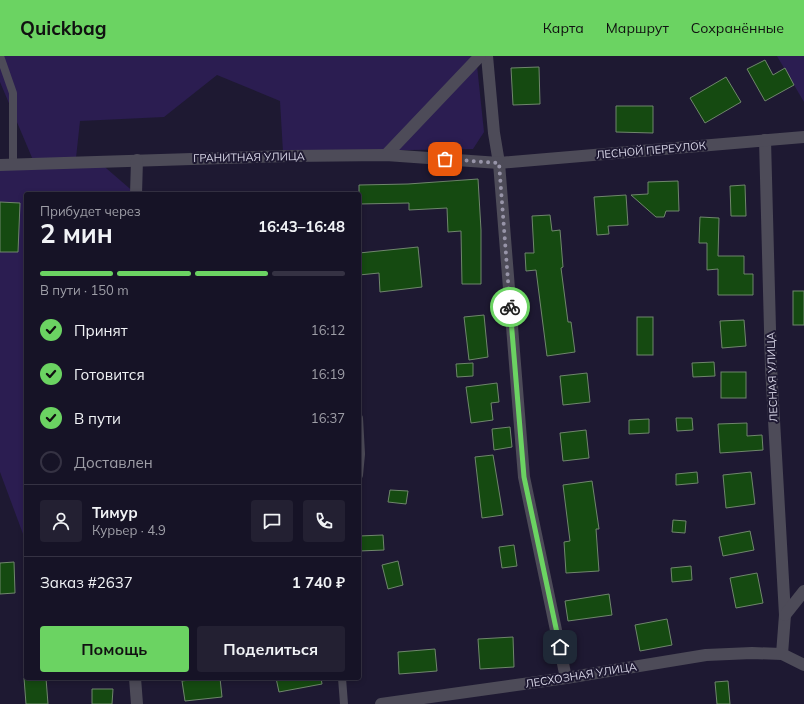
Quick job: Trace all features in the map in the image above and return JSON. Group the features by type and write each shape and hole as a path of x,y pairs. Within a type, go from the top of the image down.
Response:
{"street":[{"path":"386,155 480,56"},
{"path":"487,56 494,133 499,163 524,477 566,678"},
{"name":"ЛЕСНОЙ ПЕРЕУЛОК","path":"499,163 804,137"},
{"name":"ЛЕСНАЯ УЛИЦА","path":"765,140 771,367 785,615 782,654"},
{"name":"ГРАНИТНАЯ УЛИЦА","path":"0,165 137,160 386,155 499,163"},
{"path":"136,192 137,160"},
{"path":"785,615 804,591"},
{"name":"ЛЕСХОЗНАЯ УЛИЦА","path":"381,704 566,678 706,655 752,653 782,654"},
{"path":"782,654 804,665"},
{"path":"135,680 137,704"}],"lane":[{"path":"0,56 13,93 13,164"},
{"path":"342,680 344,704"}],"shaded area":[{"path":"0,56 476,56 484,132 473,149 283,152 280,101 217,75 164,117 80,121 76,158 33,160 0,82"},
{"path":"777,56 804,56 804,102"},
{"path":"99,162 134,192 24,192 24,537 0,472 0,165"}],"building":[{"path":"765,60 773,75 785,68 794,85 765,101 747,69"},
{"path":"539,67 540,104 513,105 511,68"},
{"path":"726,77 741,102 705,123 690,98"},
{"path":"616,106 653,106 653,133 616,132"},
{"path":"478,179 481,230 481,284 462,284 461,231 448,232 447,208 409,210 409,203 361,204 361,192 359,192 359,185 408,184"},
{"path":"678,181 679,211 666,211 664,217 656,217 631,195 648,194 648,182"},
{"path":"745,185 746,216 731,216 730,186"},
{"path":"626,195 628,225 608,226 609,234 597,235 594,197"},
{"path":"0,202 20,203 18,252 0,252"},
{"path":"550,215 552,231 560,230 563,267 561,268 568,322 571,322 575,352 547,356 536,270 526,271 525,253 534,253 532,216"},
{"path":"700,217 719,218 718,256 744,256 744,274 753,274 753,295 718,295 718,269 707,270 707,243 699,243"},
{"path":"418,247 422,287 380,292 379,273 361,275 361,253"},
{"path":"793,291 804,291 804,325 793,325"},
{"path":"484,315 488,357 469,360 464,317"},
{"path":"637,317 653,317 653,355 637,355"},
{"path":"744,320 746,346 722,348 720,321"},
{"path":"714,362 715,376 693,377 692,363"},
{"path":"473,363 473,376 457,377 456,364"},
{"path":"721,372 746,372 746,398 721,398"},
{"path":"587,373 590,402 563,405 560,376"},
{"path":"497,383 499,402 491,403 493,420 471,423 466,387"},
{"path":"676,418 692,418 693,430 677,431"},
{"path":"649,419 649,433 629,434 629,420"},
{"path":"747,423 747,436 762,435 763,450 720,453 718,424"},
{"path":"510,427 512,447 494,450 492,429"},
{"path":"586,430 589,458 563,461 560,433"},
{"path":"493,455 503,515 482,518 475,457"},
{"path":"697,472 698,483 676,485 676,474"},
{"path":"751,472 755,504 726,508 723,475"},
{"path":"592,481 599,529 596,529 599,571 566,573 564,542 570,541 563,485"},
{"path":"390,490 408,491 406,504 388,502"},
{"path":"673,520 686,521 685,533 672,532"},
{"path":"750,531 754,550 723,556 719,537"},
{"path":"383,535 384,550 361,551 361,536"},
{"path":"514,545 517,566 502,568 499,547"},
{"path":"398,561 403,585 388,589 382,565"},
{"path":"14,562 15,593 0,594 0,563"},
{"path":"691,566 692,580 672,582 671,568"},
{"path":"757,573 763,603 736,608 730,578"},
{"path":"609,594 612,615 568,621 565,601"},
{"path":"667,619 672,645 640,651 635,625"},
{"path":"513,637 514,667 480,669 478,639"},
{"path":"435,649 437,671 399,674 398,652"},
{"path":"24,680 46,680 48,704 26,704"},
{"path":"220,680 222,697 185,701 182,681"},
{"path":"276,680 321,680 322,684 279,692"},
{"path":"728,681 730,704 717,704 715,682"},
{"path":"92,689 113,689 112,704 92,704"}],"way so far":[{"path":"445,159 499,163 510,307"}],"route":[{"path":"510,307 524,477 560,647"}]}
